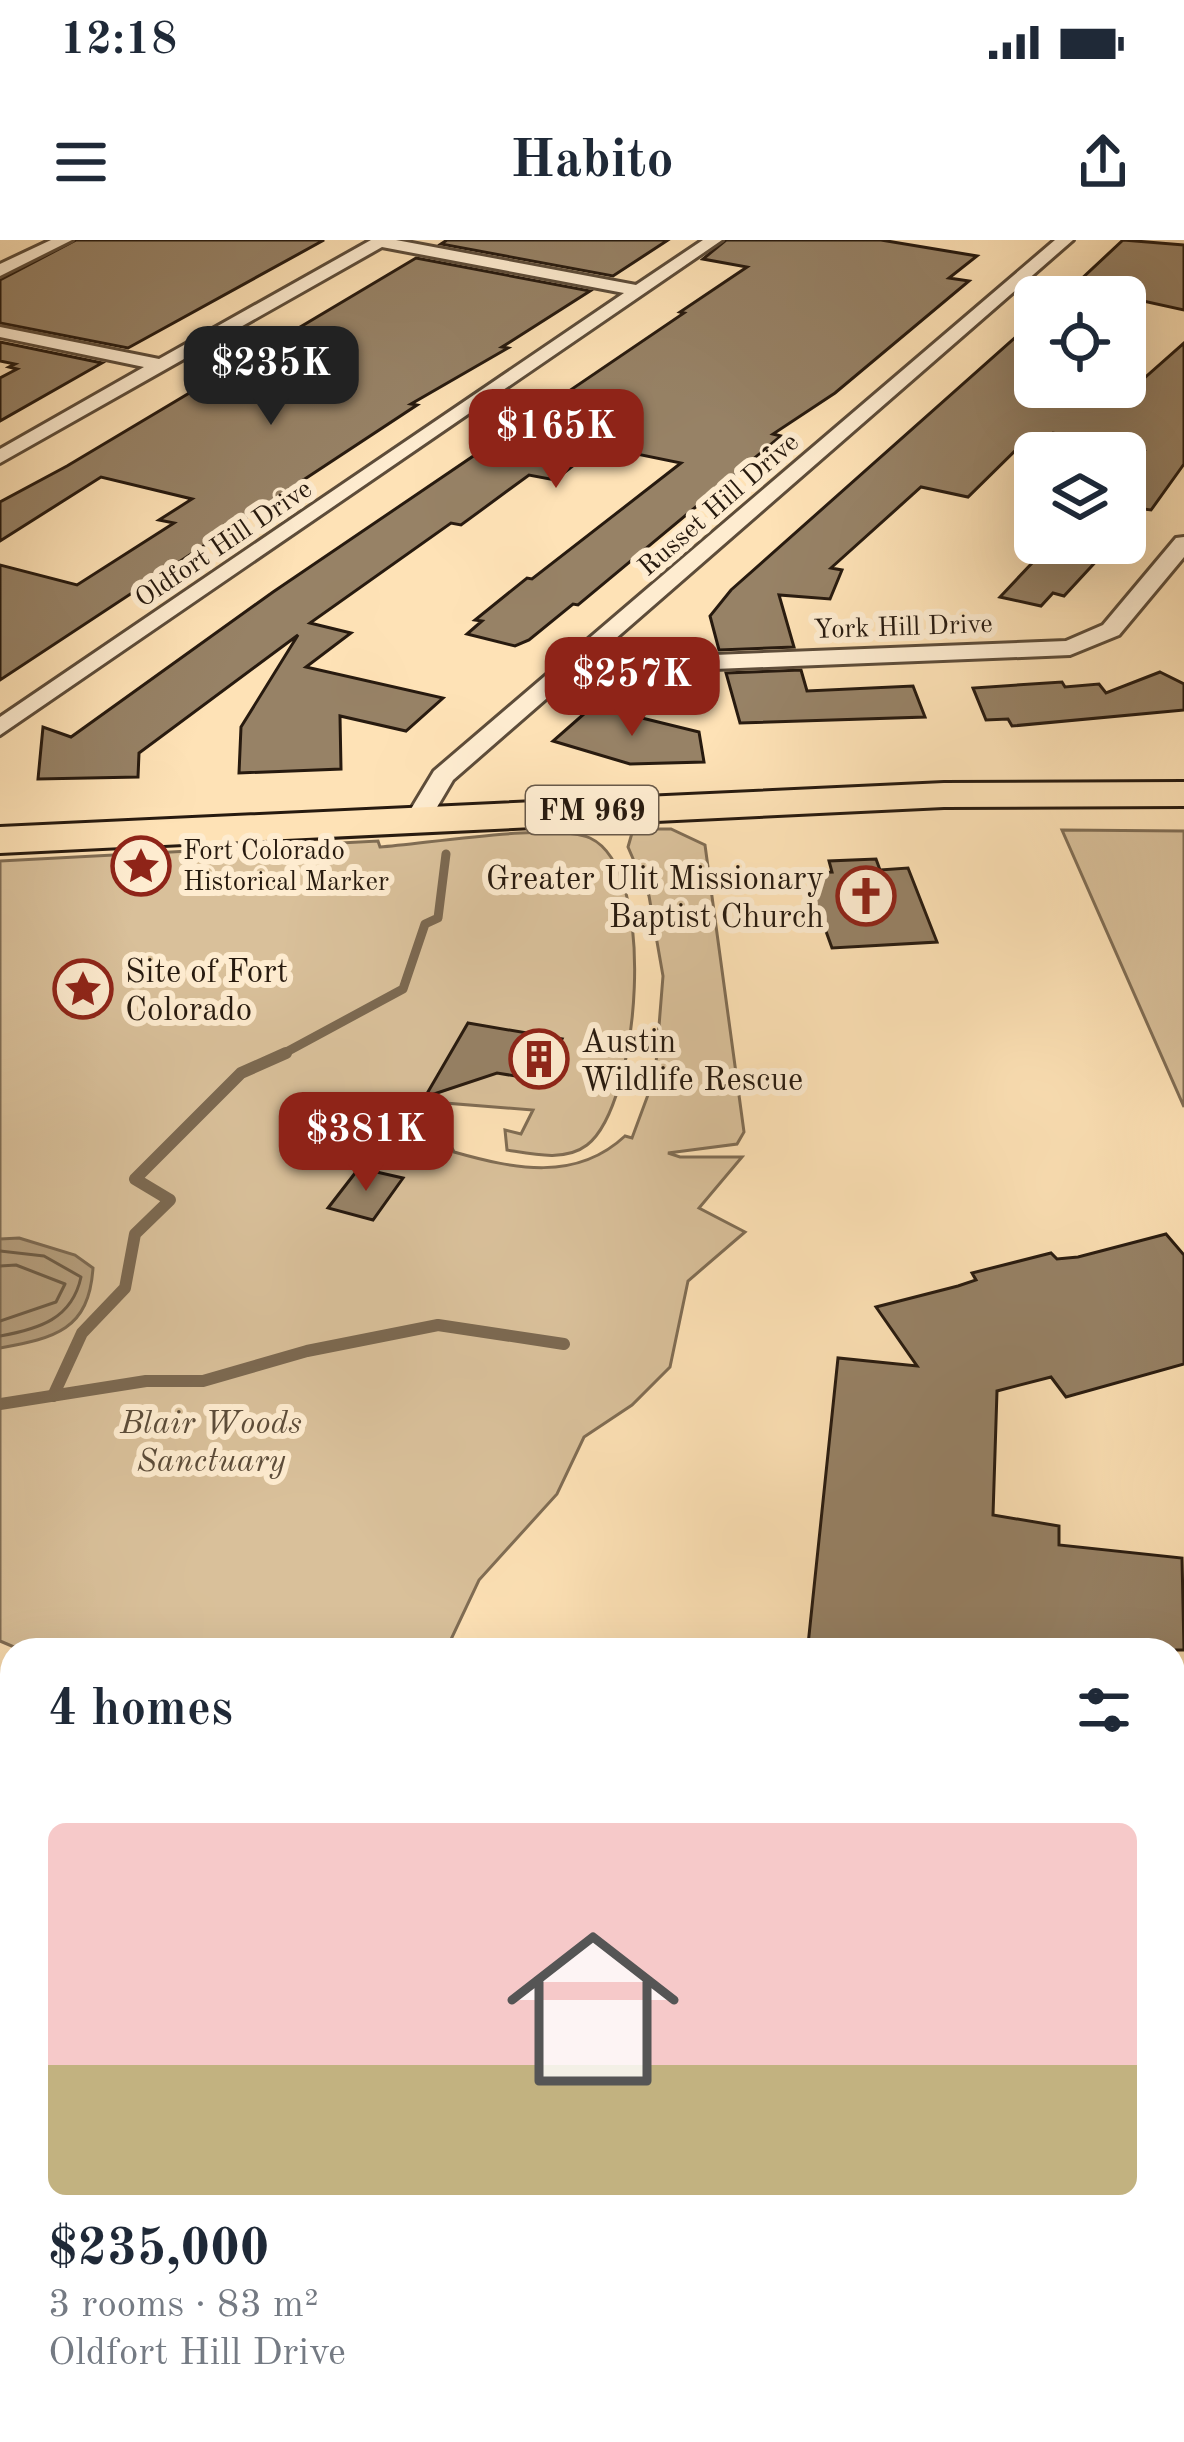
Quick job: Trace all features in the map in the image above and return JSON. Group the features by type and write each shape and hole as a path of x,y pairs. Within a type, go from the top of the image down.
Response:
{"main road":[{"name":"FM 969","path":"0,840 944,795 1184,794"}],"street":[{"path":"0,271 64,240"},
{"name":"Oldfort Hill Drive","path":"0,728 714,240"},
{"name":"Russet Hill Drive","path":"418,818 443,776 1066,240"},
{"path":"0,457 381,241 639,291"},
{"path":"0,332 160,365"},
{"name":"York Hill Drive","path":"581,658 640,665 1070,648 1111,630 1184,543"}],"green space":[{"name":"Blair Woods Sanctuary","path":"671,829 705,845 744,1132 737,1144 668,1153 742,1157 699,1208 745,1232 688,1281 670,1367 632,1405 584,1437 557,1494 479,1580 452,1638 0,1638 0,861 378,841 380,847 520,833 590,838 612,859 626,894 633,938 629,1038 620,1084 605,1121 578,1150 537,1155 507,1150 505,1130 521,1134 533,1110 444,1103 445,1132 454,1152 544,1168 586,1160 625,1136 632,1138 655,1076 663,976 649,896 628,847 632,833"},
{"path":"1062,830 1184,831 1184,1107"}],"water":[{"path":"19,1238 75,1255 93,1268 90,1289 85,1305 66,1328 0,1348 0,1239"}],"building":[{"path":"76,240 324,240 128,348 0,323 0,280"},
{"path":"447,240 668,240 613,276 441,244"},
{"path":"726,240 881,240 977,256 949,278 969,281 835,393 773,434 781,436 578,605 573,604 529,640 515,646 467,634 482,621 475,620 527,578 532,579 681,463 598,446 555,480 529,475 461,525 451,523 310,623 351,633 306,667 443,698 406,731 340,716 341,769 239,773 241,727 298,635 139,753 138,777 38,779 43,727 71,737 273,592 684,313 680,312 747,267 703,259"},
{"path":"1123,240 1184,245 1184,310 1146,302 1146,276 1084,276"},
{"path":"416,258 590,291 502,347 508,348 411,404 417,405 0,680 0,565 77,585 174,523 159,520 192,499 101,477 0,541 0,502"},
{"path":"1014,339 1014,408 1146,408 1146,377 1184,343 1184,464 1151,510 1146,509 1146,432 1014,432 1014,452 968,497 921,487 831,568 842,570 830,599 779,595 794,647 719,650 710,616 731,590"},
{"path":"0,342 102,363 0,421 0,378 17,369 9,367 15,364 0,361"},
{"path":"1031,564 1094,564 1064,596 1053,593 1041,606 1000,597"},
{"path":"801,670 807,691 913,686 925,717 740,723 726,673"},
{"path":"1160,672 1184,684 1184,710 1012,726 1008,719 986,720 973,688 1062,682 1065,687 1099,684 1106,693"},
{"path":"593,706 699,732 704,762 630,764 553,741"},
{"name":"Greater Ulit Missionary Baptist Church","path":"876,859 880,870 908,868 937,942 832,948 805,873 832,872 829,861"},
{"name":"Austin Wildlife Rescue","path":"468,1023 562,1039 540,1080 497,1073 425,1097"},
{"path":"359,1168 403,1178 373,1220 328,1208"},
{"path":"1166,1234 1184,1255 1184,1364 1066,1397 1051,1377 997,1391 993,1515 1059,1526 1059,1545 1182,1558 1184,1638 809,1638 838,1358 917,1366 876,1307 976,1280 972,1273 1051,1253 1057,1259"}],"waterway":[{"path":"279,1056 403,989 425,924 438,918 446,854"},
{"path":"53,1396 82,1333 125,1288 135,1234 170,1200 135,1179 241,1073 286,1053"},
{"path":"53,1396 146,1381 203,1381 307,1351 438,1325 564,1344"},
{"path":"0,1404 53,1396"}],"place":[{"name":"Fort Colorado Historical Marker","path":"141,866"},
{"name":"Greater Ulit Missionary Baptist Church","path":"866,896"},
{"name":"Site of Fort Colorado","path":"83,989"},
{"name":"Austin Wildlife Rescue","path":"539,1059"}]}
